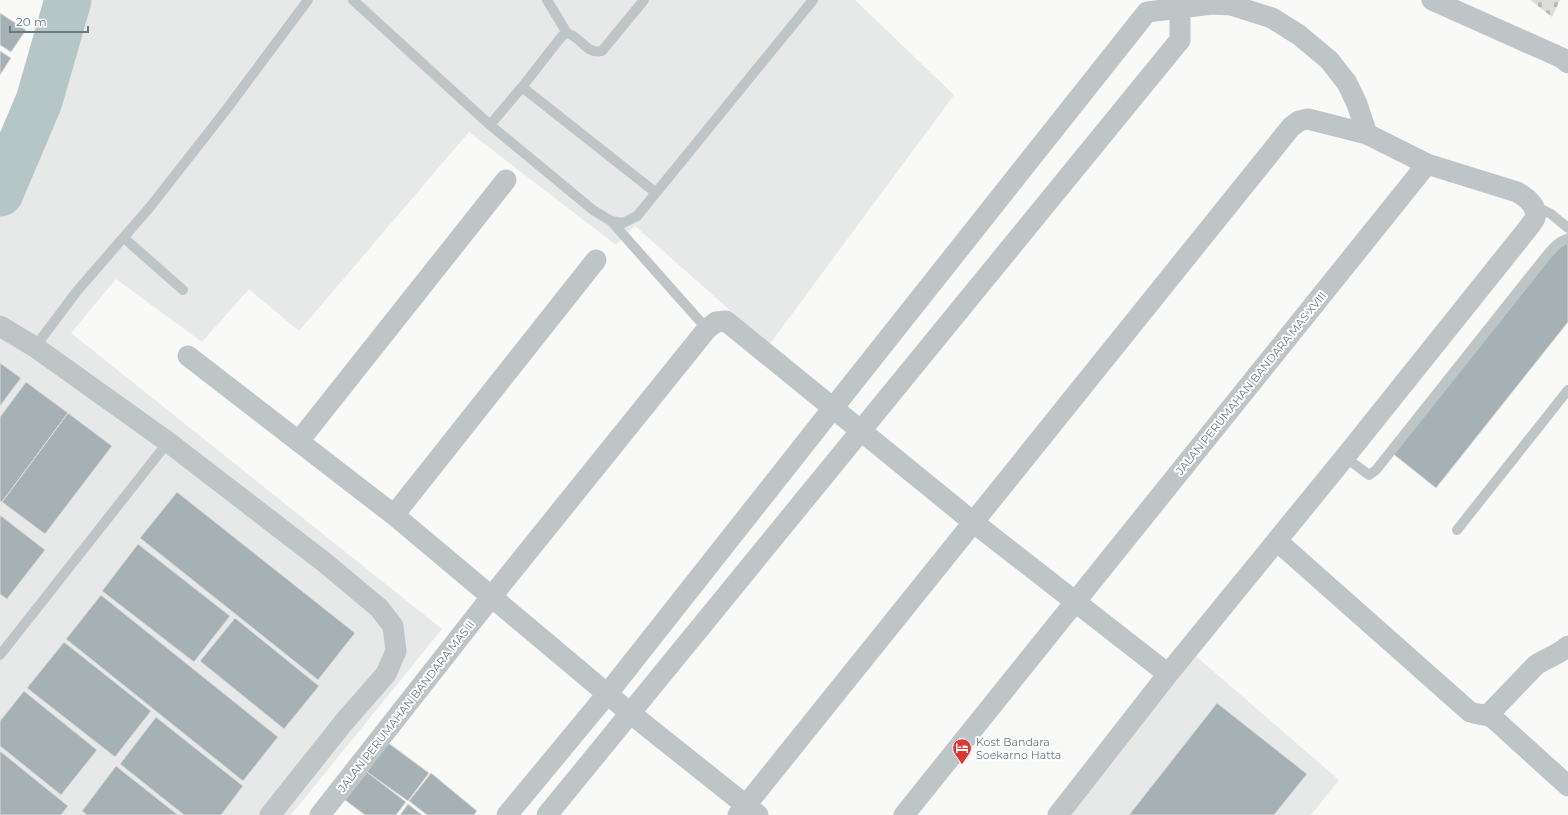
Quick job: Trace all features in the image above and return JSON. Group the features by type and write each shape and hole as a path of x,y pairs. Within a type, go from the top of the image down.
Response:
{"street":[{"path":"1432,0 1562,58 1568,63"},
{"path":"507,815 608,693 1147,12 1155,5 1180,8 1231,2 1272,18 1299,35 1329,60 1347,83 1357,104 1367,134"},
{"path":"547,815 1180,40 1180,8"},
{"path":"188,356 394,515 608,693 747,812 973,522 1292,126 1298,121 1308,119 1367,134 1427,164 1517,192 1527,197 1533,205 1535,217 1529,227 1345,457 1168,674 1058,815"},
{"name":"JALAN PERUMAHAN BANDARA MAS XVIII","path":"904,815 1427,164"},
{"path":"299,441 506,180"},
{"path":"394,515 596,260"},
{"path":"707,329 716,322 726,321 973,522 1168,674"},
{"path":"0,326 35,347 168,442 324,562 379,608 393,626 396,651 386,674 344,722 270,815"},
{"name":"JALAN PERUMAHAN BANDARA MAS II","path":"320,815 492,596 707,329"},
{"path":"1277,541 1470,712 1488,715 1497,721 1568,786"},
{"path":"1488,715 1536,665 1544,660 1560,654 1568,646"}],"lane":[{"path":"35,347 77,291 150,207 221,116 308,0"},
{"path":"353,0 490,125 593,210 611,221 707,329"},
{"path":"547,0 567,33 573,35 591,51 597,53 602,52 644,0"},
{"path":"611,221 623,223 637,216 655,192 813,0"},
{"path":"490,125 562,36 567,33"},
{"path":"522,87 655,192"},
{"path":"1533,205 1551,214 1568,228"},
{"path":"124,238 183,290"},
{"path":"1345,457 1369,475 1376,470 1547,255 1564,239 1568,239"},
{"path":"1457,530 1568,390"},
{"path":"0,654 168,442"}],"shaded area":[{"path":"73,0 855,0 954,95 769,345 635,226 616,245 469,132 299,331 249,289 202,342 116,279 71,333 442,629 291,815 0,815 0,163"},
{"path":"1190,651 1339,780 1311,815 1063,815"}],"green space":[{"path":"1530,0 1560,0 1552,17"}],"building":[{"path":"0,13 26,30 11,52 0,45"},
{"path":"0,51 11,58 0,75"},
{"path":"1568,232 1568,322 1436,488 1392,453"},
{"path":"0,363 21,378 0,406"},
{"path":"26,382 68,413 2,502 0,501 0,417"},
{"path":"68,413 112,446 45,534 2,502"},
{"path":"177,492 355,633 318,680 140,538"},
{"path":"0,515 45,550 7,599 0,594"},
{"path":"138,544 230,616 194,662 102,591"},
{"path":"101,595 278,737 243,781 66,639"},
{"path":"235,618 319,686 284,729 200,661"},
{"path":"64,642 151,711 115,757 27,688"},
{"path":"24,691 97,750 61,795 0,746 0,721"},
{"path":"1217,703 1307,774 1274,815 1129,815"},
{"path":"156,717 243,786 221,815 184,815 120,764"},
{"path":"387,742 429,773 408,801 367,772"},
{"path":"0,751 68,806 61,815 0,815"},
{"path":"116,766 178,815 87,815 82,811"},
{"path":"367,772 406,802 396,815 365,815 345,800"},
{"path":"431,773 477,811 474,815 427,815 409,801"},
{"path":"408,804 422,815 400,815"}],"waterway":[{"path":"0,193 39,101 68,0"}],"place":[{"name":"Kost Bandara Soekarno Hatta","path":"962,765"}]}
